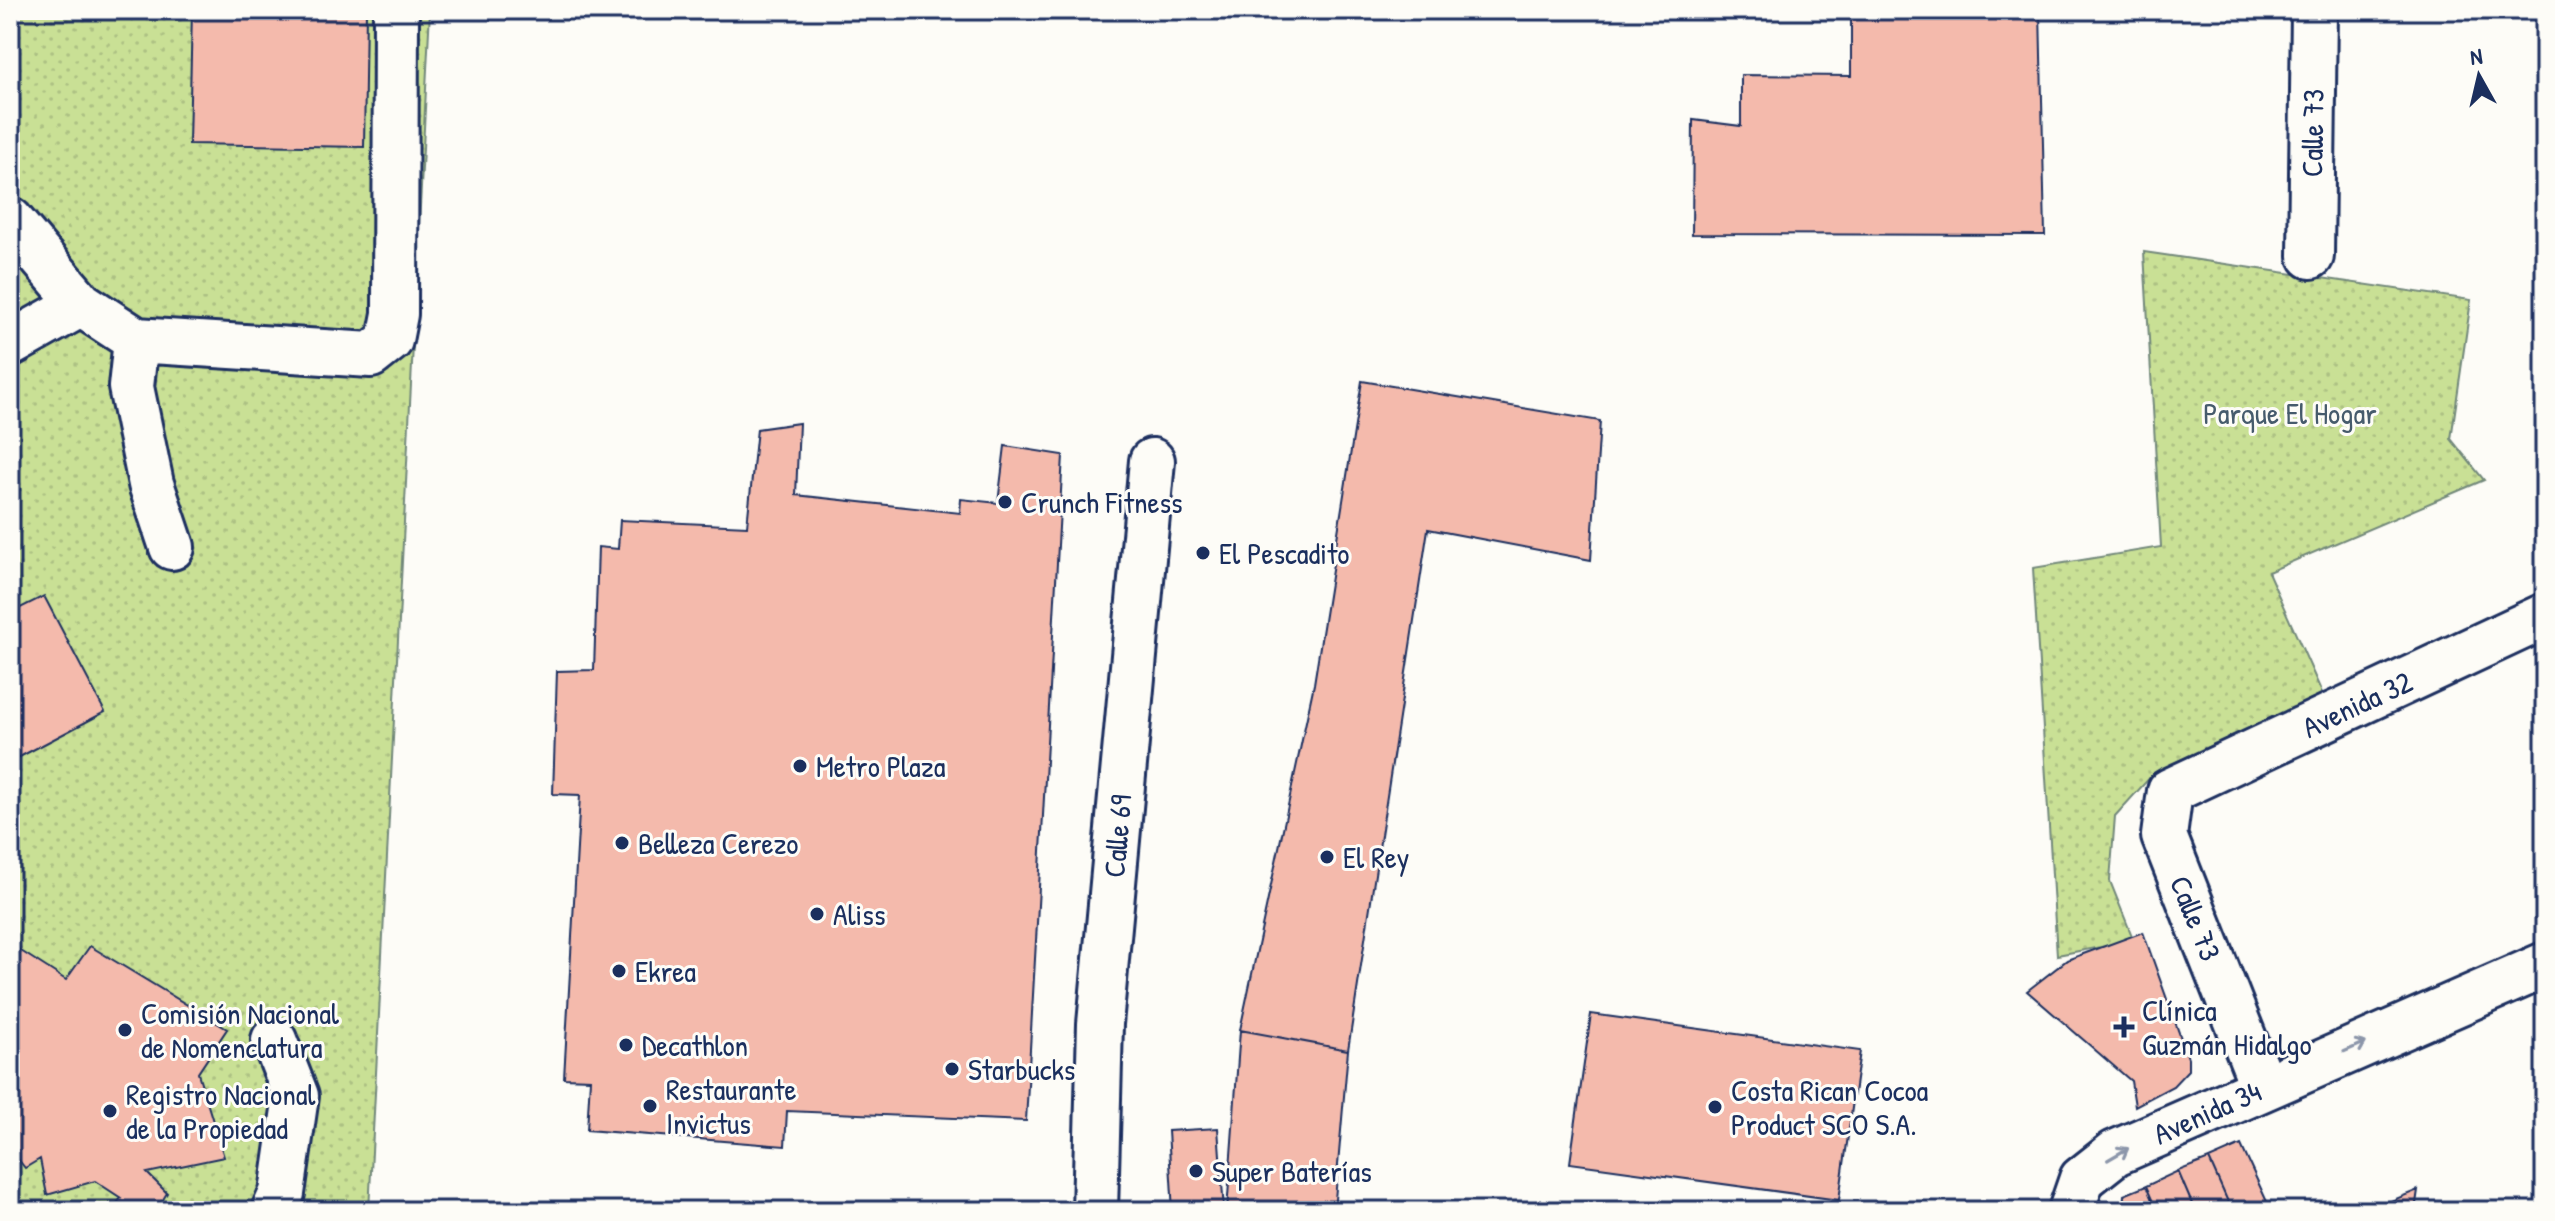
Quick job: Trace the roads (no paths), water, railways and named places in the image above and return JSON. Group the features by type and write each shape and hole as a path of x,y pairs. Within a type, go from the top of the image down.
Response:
{"street":[{"path":"10,220 81,304 136,340 371,355 390,340 395,314 396,10"},
{"name":"Calle 73","path":"2311,256 2314,10"},
{"path":"10,344 81,304"},
{"path":"136,340 131,387 151,484 172,547"},
{"name":"Calle 69","path":"1095,1211 1100,1024 1152,461"},
{"name":"Avenida 32","path":"2170,791 2545,616"},
{"name":"Calle 73","path":"2170,791 2164,836 2263,1087"},
{"name":"Avenida 34","path":"2071,1211 2082,1179 2115,1153 2545,965"},
{"path":"274,1040 296,1096 282,1193 274,1211"}],"place":[{"name":"Crunch Fitness","path":"1005,502"},
{"name":"El Pescadito","path":"1203,553"},
{"name":"Metro Plaza","path":"800,766"},
{"name":"Belleza Cerezo","path":"622,843"},
{"name":"El Rey","path":"1327,857"},
{"name":"Aliss","path":"817,914"},
{"name":"Ekrea","path":"619,971"},
{"name":"Clínica Guzmán Hidalgo","path":"2124,1027"},
{"name":"Comisión Nacional de Nomenclatura","path":"125,1030"},
{"name":"Decathlon","path":"626,1045"},
{"name":"Starbucks","path":"952,1069"},
{"name":"Restaurante Invictus","path":"650,1106"},
{"name":"Costa Rican Cocoa Product SCO S.A.","path":"1715,1107"},
{"name":"Registro Nacional de la Propiedad","path":"110,1111"},
{"name":"Super Baterías","path":"1196,1171"}],"park label":[{"name":"Parque El Hogar","path":"2290,413"}]}
